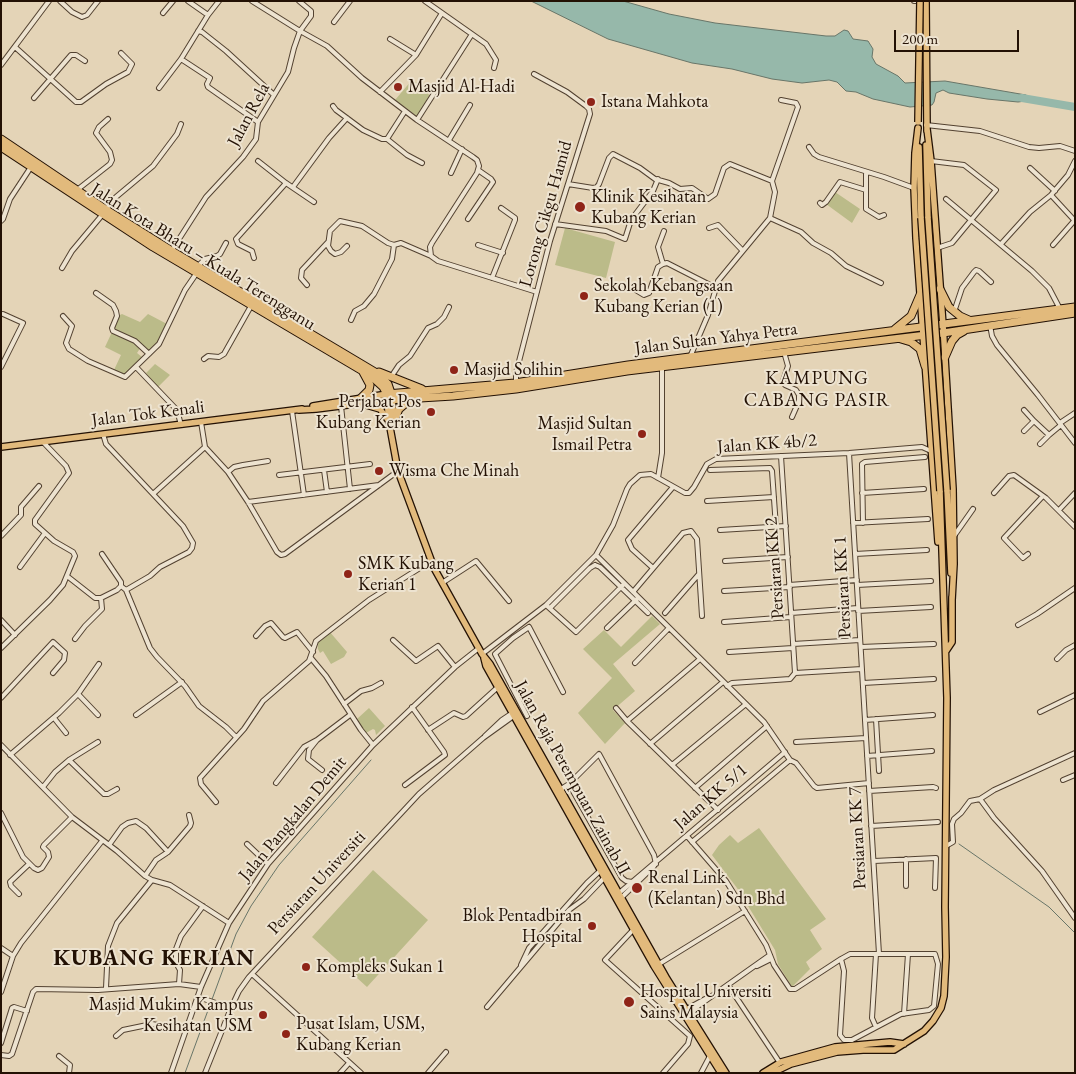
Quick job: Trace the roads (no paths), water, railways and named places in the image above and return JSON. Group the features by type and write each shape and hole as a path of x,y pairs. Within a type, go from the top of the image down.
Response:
{"highway":[{"name":"Jalan Kota Bharu – Kuala Terengganu","path":"1,139 77,190 104,212 172,251 251,306 363,368"},
{"name":"Jalan Kota Bharu – Kuala Terengganu","path":"1,147 197,270 363,368 380,383 389,397"},
{"path":"940,290 945,301 954,312 971,325 957,335 948,347 945,357"},
{"path":"920,295 911,316 894,335 916,345 920,349 925,366"},
{"name":"Jalan Sultan Yahya Petra","path":"389,397 428,391 516,386 784,352 971,325 1075,307"},
{"name":"Jalan Sultan Yahya Petra","path":"971,325 990,325 1075,313"},
{"name":"Jalan Sultan Yahya Petra","path":"389,397 453,396 690,357 894,335"},
{"path":"363,368 428,391"},
{"path":"360,399 369,390 370,385 363,368"},
{"path":"392,421 402,406 410,401 421,398"}],"main road":[{"path":"921,1 918,125 921,218 952,600"},
{"path":"772,1073 791,1064 831,1053 894,1050 919,1035 933,1021 941,1008 944,996 946,957 946,651 943,490 926,154 926,1"},
{"path":"918,125 914,188 920,303 944,602"},
{"path":"927,125 945,357 952,489 954,564 952,642 946,651"},
{"path":"920,303 926,308 934,310 937,310 941,304"},
{"path":"924,353 936,344 944,346"},
{"name":"Jalan Tok Kenali","path":"1,447 292,410 341,406 389,397"},
{"name":"Jalan Sultan Yahya Petra","path":"360,399 389,397"},
{"name":"Jalan Raja Perempuan Zainab II","path":"389,397 398,472 430,561 479,648 486,666 498,687 561,789 602,869"},
{"name":"Jalan Tok Kenali","path":"299,410 360,399"},
{"path":"354,404 376,406 392,421"},
{"name":"Jalan Raja Perempuan Zainab II","path":"482,654 490,664 511,701 515,713 602,869 721,1073"},
{"name":"Jalan Raja Perempuan Zainab II","path":"618,897 634,930 726,1073"},
{"path":"764,1073 778,1064 835,1047 890,1042 904,1044"}],"street":[{"path":"1,65 49,1"},
{"path":"60,1 72,12 82,17 87,15 98,1"},
{"path":"163,13 173,1"},
{"path":"188,1 208,15"},
{"path":"159,88 181,59 208,15 219,1"},
{"path":"252,1 327,46 380,92 476,160 478,170 432,243 431,256"},
{"name":"Jalan Rela","path":"172,251 206,197 253,144 257,136 258,122 288,72 300,31 311,16 311,11 299,1"},
{"path":"334,22 350,1"},
{"path":"424,1 486,44 494,56 496,64 494,68"},
{"path":"914,1 921,1"},
{"path":"380,92 416,55 442,13"},
{"path":"198,31 202,32 226,51 274,95"},
{"path":"417,120 472,34"},
{"path":"390,39 416,55"},
{"path":"15,47 76,102 81,102 106,84 128,72 132,64 121,54"},
{"path":"34,98 73,54 85,61"},
{"path":"181,59 210,78 207,84 208,87 258,122"},
{"name":"Lorong Cikgu Hamid","path":"516,386 516,373 537,292 589,117 589,109 567,92 534,74"},
{"path":"690,357 708,315 721,276 770,218 774,192 772,181 798,107 796,103 781,100"},
{"path":"449,140 470,105"},
{"path":"333,106 377,138 387,139 407,155 422,163"},
{"path":"387,139 405,111"},
{"path":"293,188 329,138 347,118"},
{"path":"77,190 110,164 112,160 110,152 96,133 99,127 108,119"},
{"path":"62,268 72,251 116,197 153,166 178,134 181,124"},
{"path":"927,125 980,131 1029,147 1060,146 1075,151"},
{"path":"809,147 819,157 914,188"},
{"path":"451,173 462,149"},
{"path":"568,184 597,187 609,158 613,154 680,189 694,188 708,199 715,194 724,168 730,164 772,181"},
{"path":"258,161 314,202"},
{"path":"931,161 964,165 996,190 952,243 937,248"},
{"path":"1000,244 1030,212 1053,193 1068,175 1075,161"},
{"path":"1,221 4,219 10,199 31,167"},
{"path":"1030,168 1053,193 1074,221 1053,245"},
{"path":"468,219 492,182 491,178 478,170"},
{"path":"866,172 867,211 879,216 884,214"},
{"path":"556,224 606,231 625,239 631,220 653,191 658,179"},
{"path":"820,204 822,205 826,202 840,182 866,190"},
{"path":"254,258 252,251 238,244 236,239 286,183"},
{"path":"946,199 1032,270 1049,288 1060,309"},
{"path":"492,278 515,220 500,208"},
{"path":"1070,215 1075,211"},
{"path":"770,218 801,232 846,266 881,283"},
{"path":"347,246 341,252 335,254 329,249 330,231 338,222 343,220 362,226 377,237 394,245 401,243 438,261 537,292"},
{"path":"709,228 718,225 742,250"},
{"path":"663,264 658,247 664,231"},
{"path":"307,286 301,278 302,270 328,242"},
{"path":"63,316 72,326 66,343 69,349 88,361 121,376 128,375 150,354 163,337 185,290 204,258 219,255 226,243"},
{"path":"352,320 355,311 364,306 374,294 392,259 394,245"},
{"path":"478,245 503,253"},
{"path":"634,289 644,295 649,293 658,267 667,263 716,288"},
{"path":"954,312 962,288 974,272 979,271 991,282"},
{"path":"96,293 113,305 116,311 117,316 112,328 113,331 135,340 150,354"},
{"path":"204,359 208,356 219,357 224,354 251,306"},
{"path":"390,377 399,364 410,356 428,328 437,324 444,317 448,307"},
{"path":"1,366 23,323 3,314"},
{"path":"990,325 992,336 997,345 1075,443"},
{"path":"784,352 788,366 783,383 796,390 799,395 799,401 792,417"},
{"path":"136,367 177,410 181,424"},
{"path":"658,478 662,453 662,367"},
{"path":"341,406 350,488"},
{"path":"292,410 304,495"},
{"path":"1024,410 1049,435"},
{"path":"1040,444 1060,424 1075,413"},
{"path":"1024,431 1034,421"},
{"path":"201,422 205,447 228,472 277,552 283,555 398,472"},
{"path":"103,434 106,444 183,526 193,545 189,552 160,567 150,576 126,590"},
{"path":"922,447 930,439"},
{"path":"1,648 63,585 74,553 54,542 35,522 68,476 69,471 43,442"},
{"path":"153,494 205,447"},
{"name":"Jalan KK 4b/2","path":"673,487 681,492 688,493 694,487 705,467 710,461 716,459 849,453 922,447 931,451"},
{"name":"Persiaran KK 1","path":"849,453 865,720"},
{"name":"Persiaran KK 2","path":"781,456 794,675"},
{"path":"863,523 862,464 865,462 925,457"},
{"path":"730,458 731,469"},
{"path":"228,472 243,464 268,461"},
{"path":"279,475 370,464"},
{"path":"710,470 770,468 772,471 776,527"},
{"path":"324,470 327,492"},
{"path":"482,654 546,604 595,557 613,525 630,484 635,478 646,474 651,474 673,487 628,540 632,549 653,568"},
{"path":"994,493 1012,474 1043,496 1075,527"},
{"path":"248,502 381,484"},
{"path":"1,536 21,515 21,507 39,486"},
{"path":"360,487 364,498"},
{"path":"862,493 924,489"},
{"path":"707,501 784,493"},
{"path":"1059,510 1075,493"},
{"path":"1028,554 1023,558 1004,538 1043,496"},
{"path":"953,537 973,509"},
{"path":"853,523 928,519"},
{"path":"720,530 786,526"},
{"path":"632,592 683,533 688,531 694,533 697,539 702,616"},
{"path":"20,568 44,533"},
{"path":"855,554 927,550"},
{"path":"67,576 91,596 100,598 118,590 121,586 121,580 102,554"},
{"path":"595,557 595,565"},
{"path":"595,557 746,704 767,726 790,760 796,763 814,786 869,784"},
{"path":"725,561 788,557"},
{"path":"216,802 199,780 244,729 263,701 307,663 311,658 316,641 349,615 430,561"},
{"path":"442,583 476,561 509,601"},
{"path":"595,565 632,592 648,613"},
{"path":"550,608 595,565"},
{"path":"665,613 699,574"},
{"path":"724,591 789,586 931,581"},
{"path":"546,604 576,632 623,585"},
{"path":"121,586 126,590 150,648 164,666 182,682 199,706 236,737"},
{"path":"1018,624 1037,614 1075,588"},
{"path":"75,639 102,609 100,598"},
{"path":"607,628 637,599"},
{"path":"724,622 858,610 931,607"},
{"path":"1,620 15,635"},
{"path":"526,621 563,692"},
{"path":"256,636 265,626 271,623 285,638 297,632 313,652"},
{"path":"527,716 495,654 529,627"},
{"path":"634,663 669,628"},
{"path":"393,640 416,661 436,646 439,646 455,667"},
{"path":"729,652 860,640"},
{"path":"1,698 53,642 64,651 65,656 53,673"},
{"path":"861,647 934,644"},
{"path":"1057,659 1066,650 1075,645"},
{"name":"Jalan Pangkalan Demit","path":"171,1073 201,988 229,923 268,864 374,745 455,667 479,648"},
{"path":"311,658 317,663 350,714 374,745"},
{"path":"627,721 700,659"},
{"path":"10,755 54,718 78,694 100,664"},
{"path":"727,686 732,682 790,679 794,675 862,669"},
{"path":"863,683 934,679"},
{"path":"136,715 182,682"},
{"path":"650,744 723,682"},
{"path":"344,704 361,691 381,683"},
{"path":"428,730 454,713 463,717 466,716 498,687"},
{"path":"78,694 98,715"},
{"path":"1040,712 1075,695"},
{"path":"511,701 517,697"},
{"path":"672,765 746,704"},
{"path":"405,785 444,757 444,752 412,707"},
{"path":"616,708 718,810"},
{"name":"Persiaran Universiti","path":"206,1073 231,1008 239,991 252,974 419,794 483,738 515,713"},
{"path":"276,783 304,747 317,740 350,714"},
{"path":"865,720 933,715"},
{"path":"54,718 66,733"},
{"path":"876,719 879,771"},
{"name":"Persiaran KK 7","path":"865,720 874,861 877,954 872,1018 876,1027"},
{"path":"695,788 767,726"},
{"path":"796,742 866,738"},
{"path":"317,740 307,756 308,759 322,770"},
{"path":"44,787 55,772 69,760 98,742"},
{"path":"2,746 72,817 145,876 170,885 229,923"},
{"path":"867,756 932,751"},
{"name":"Jalan KK 5/1","path":"618,897 785,752"},
{"path":"946,846 953,842 952,824 954,819 961,814 970,801 980,799 994,790 1075,753"},
{"path":"561,789 569,784 599,754 654,855 656,864"},
{"path":"69,760 104,794 117,789"},
{"path":"693,841 790,760"},
{"path":"1063,780 1075,775"},
{"path":"569,784 622,878 632,882"},
{"path":"869,791 933,786 936,788"},
{"path":"980,799 994,818 1042,870 1075,918"},
{"path":"1,813 15,844 29,864 36,869 42,868 49,857 48,852 43,847 44,845 72,817"},
{"path":"145,876 156,860 168,852 190,826 189,815"},
{"path":"709,817 714,823"},
{"path":"109,845 122,827 136,821 146,828 168,852"},
{"path":"871,826 938,822"},
{"path":"688,836 722,876 766,945 770,957 791,990 841,959 854,954 935,954 938,964 935,1004 933,1008 904,1014 852,1040 846,1041 842,1039 840,1034 844,971 841,959"},
{"path":"1,992 14,956 21,943 102,841"},
{"path":"247,844 268,864"},
{"path":"874,861 936,858 936,888"},
{"path":"906,859 906,886"},
{"path":"19,894 11,886 10,882 29,864"},
{"name":"Jalan KK 5/1","path":"618,897 647,868 656,864"},
{"path":"518,971 529,948 587,883 602,869"},
{"path":"487,1006 569,910 584,899 606,876"},
{"path":"106,988 108,946 117,922 152,880"},
{"path":"179,984 180,970 176,962 176,949 182,936 203,906"},
{"path":"659,964 745,911"},
{"path":"634,930 605,960 688,1033 691,1040 663,1073"},
{"path":"1,948 14,956"},
{"path":"904,1014 908,954"},
{"path":"675,1022 685,1012 770,957"},
{"path":"252,974 361,1073"},
{"path":"1,1055 10,1056 12,1054 36,988 98,990 179,984 201,988"},
{"path":"728,985 778,1064"},
{"path":"198,996 231,1008"},
{"path":"1,1043 12,1008 27,1011"},
{"path":"116,1036 122,1030 152,1024 186,1030"},
{"path":"428,1073 446,1052"},
{"path":"59,1056 70,1065 69,1073"},
{"path":"701,1073 710,1056"},
{"path":"340,1073 349,1063"}],"waterway":[{"path":"1022,98 1075,107"},
{"path":"185,1073 236,934 251,906 279,865 371,760"},
{"path":"959,844 1049,907 1075,933"}],"place":[{"name":"Masjid Al-Hadi","path":"398,87"},
{"name":"Istana Mahkota","path":"591,102"},
{"name":"Klinik Kesihatan Kubang Kerian","path":"580,207"},
{"name":"Sekolah Kebangsaan Kubang Kerian (1)","path":"584,296"},
{"name":"Masjid Solihin","path":"454,370"},
{"name":"Perjabat Pos Kubang Kerian","path":"431,412"},
{"name":"Masjid Sultan Ismail Petra","path":"642,434"},
{"name":"Wisma Che Minah","path":"379,471"},
{"name":"SMK Kubang Kerian 1","path":"348,574"},
{"name":"Renal Link (Kelantan) Sdn Bhd","path":"637,888"},
{"name":"Blok Pentadbiran Hospital","path":"592,926"},
{"name":"Kompleks Sukan 1","path":"306,967"},
{"name":"Hospital Universiti Sains Malaysia","path":"629,1002"},
{"name":"Masjid Mukim Kampus Kesihatan USM","path":"263,1015"},
{"name":"Pusat Islam, USM, Kubang Kerian","path":"286,1034"}],"district":[{"name":"KAMPUNG CABANG PASIR","path":"817,390"},
{"name":"KUBANG KERIAN","path":"154,959"}]}
